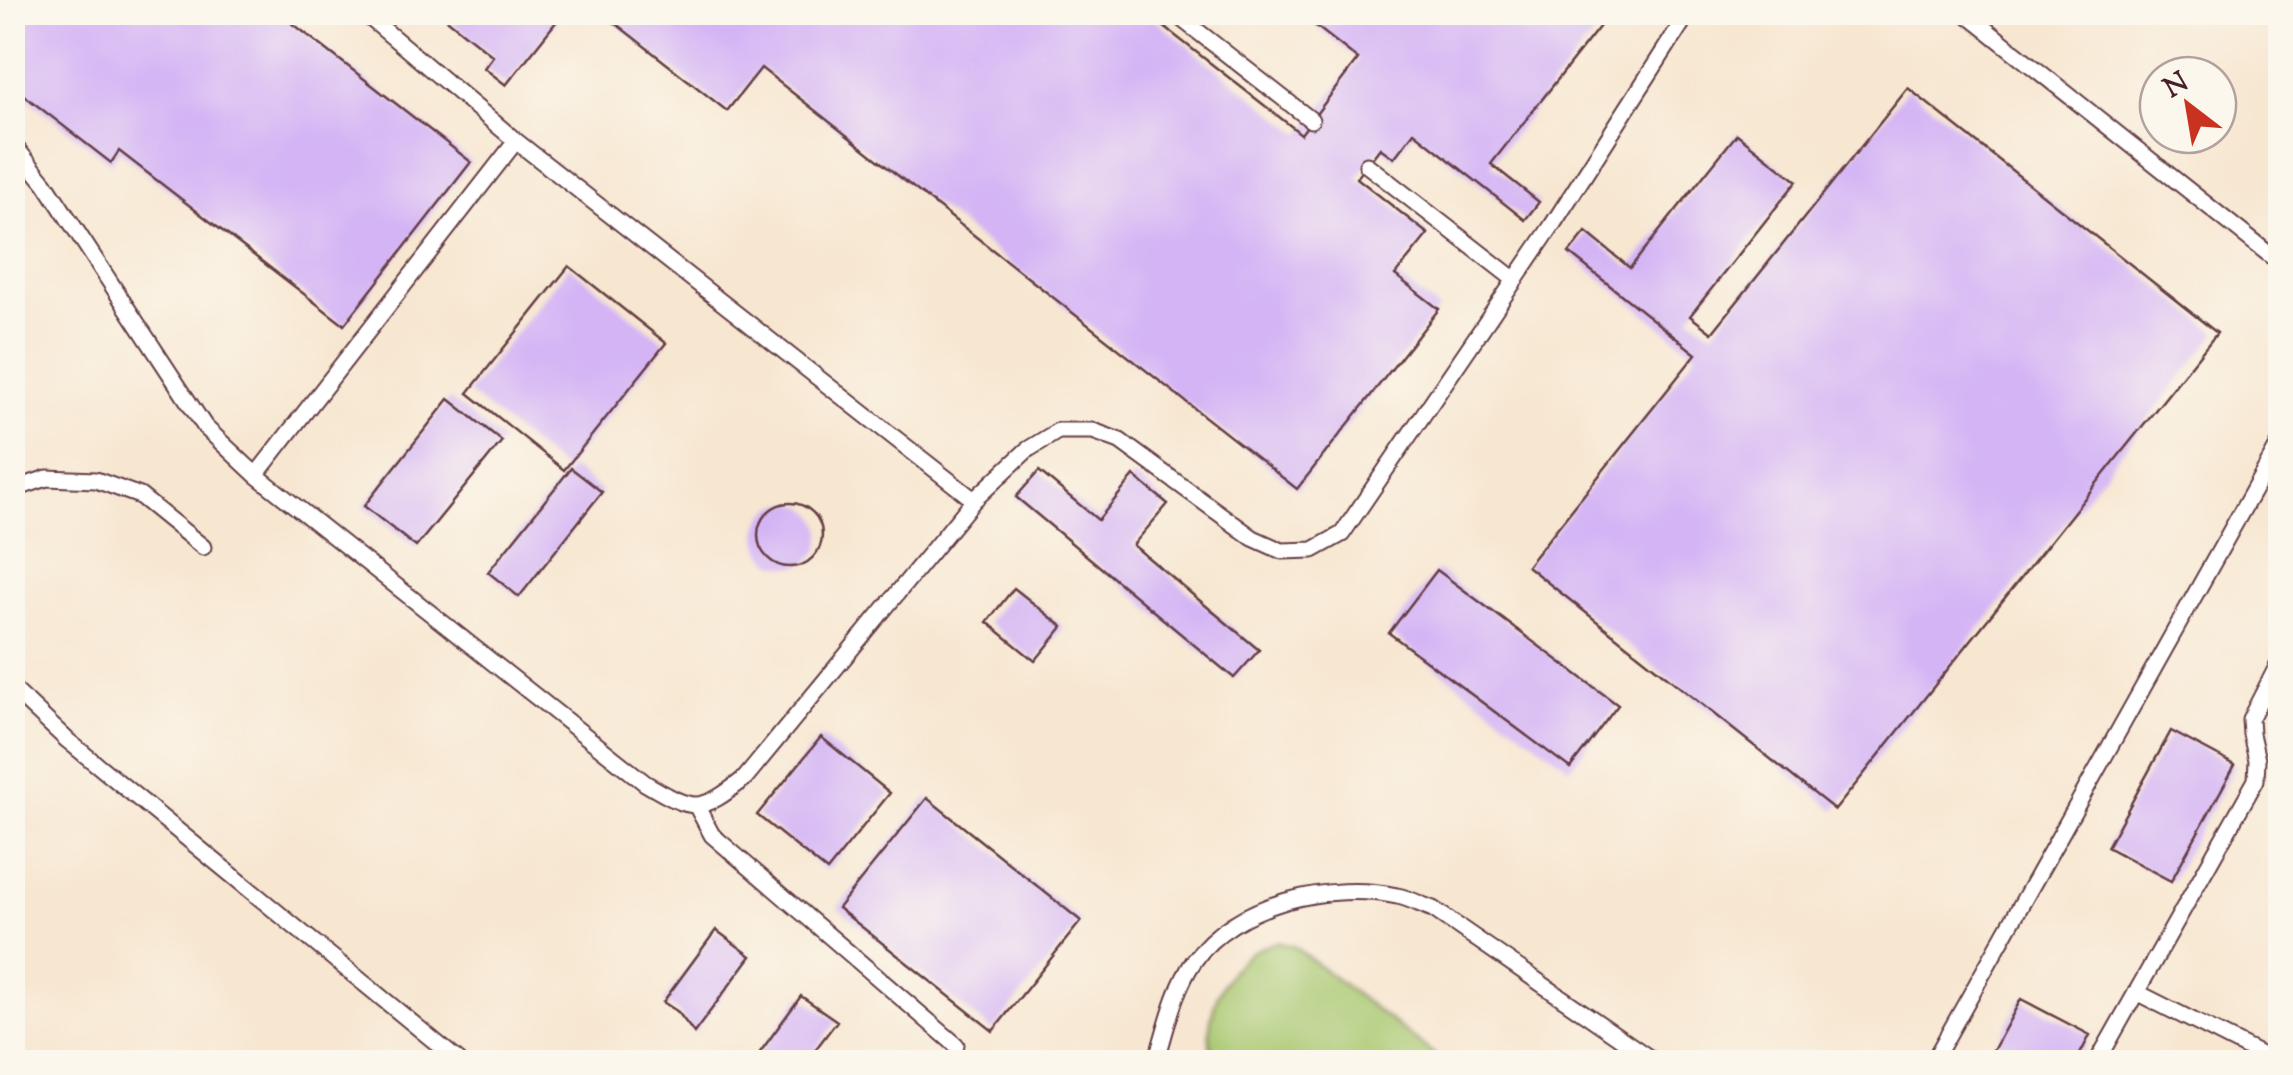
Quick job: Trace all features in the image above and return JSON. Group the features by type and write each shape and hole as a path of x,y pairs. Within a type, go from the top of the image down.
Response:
{"lane":[{"path":"363,12 516,141 974,500"},
{"path":"1173,12 1311,120"},
{"path":"12,143 45,184 205,428 256,475 645,783 672,799 697,806 719,799 745,778 974,500 1027,450 1058,431 1093,431 1120,441 1253,538 1282,551 1312,550 1342,534 1515,280 1689,12"},
{"path":"1964,12 2280,263"},
{"path":"256,475 516,141"},
{"path":"1367,165 1515,280"},
{"path":"1934,1062 2280,443"},
{"path":"12,490 47,478 96,480 140,496 203,547"},
{"path":"2097,1062 2256,780 2250,719 2280,661"},
{"path":"12,688 68,740 460,1062"},
{"path":"697,806 712,835 956,1045"},
{"path":"1156,1062 1178,994 1194,961 1219,935 1248,915 1293,899 1339,890 1397,896 1433,909 1656,1062"},
{"path":"2136,992 2275,1062"}],"green space":[{"path":"1277,942 1293,946 1444,1062 1214,1062 1211,1018 1220,990 1248,955"}],"building":[{"path":"12,12 278,12 471,162 344,325 119,151 111,163 12,86"},
{"path":"438,12 564,12 506,85 484,68 493,56"},
{"path":"601,12 1145,12 1301,134 1358,59 1298,12 1611,12 1491,164 1539,202 1525,220 1414,132 1394,158 1380,148 1357,178 1428,234 1395,275 1439,309 1297,489 761,68 727,111"},
{"path":"1908,88 2217,333 1835,810 1527,566 1696,354 1569,253 1586,232 1630,268 1737,134 1797,181 1690,316 1712,333"},
{"path":"569,266 666,343 564,470 468,393"},
{"path":"449,399 502,441 416,547 364,506"},
{"path":"571,468 602,492 519,597 488,572"},
{"path":"1039,471 1098,520 1134,476 1168,504 1133,545 1259,650 1234,678 1016,497"},
{"path":"790,503 813,512 822,535 813,558 790,567 767,558 758,535 767,512"},
{"path":"1437,570 1618,705 1570,768 1389,633"},
{"path":"1014,588 1063,627 1035,661 987,622"},
{"path":"2171,731 2235,765 2171,881 2107,847"},
{"path":"821,737 890,793 827,871 757,815"},
{"path":"927,798 1081,921 993,1031 838,908"},
{"path":"716,930 751,956 694,1033 678,1012 663,1002"},
{"path":"801,996 837,1021 806,1062 753,1062"},
{"path":"2021,999 2090,1035 2076,1062 1987,1062"}]}
